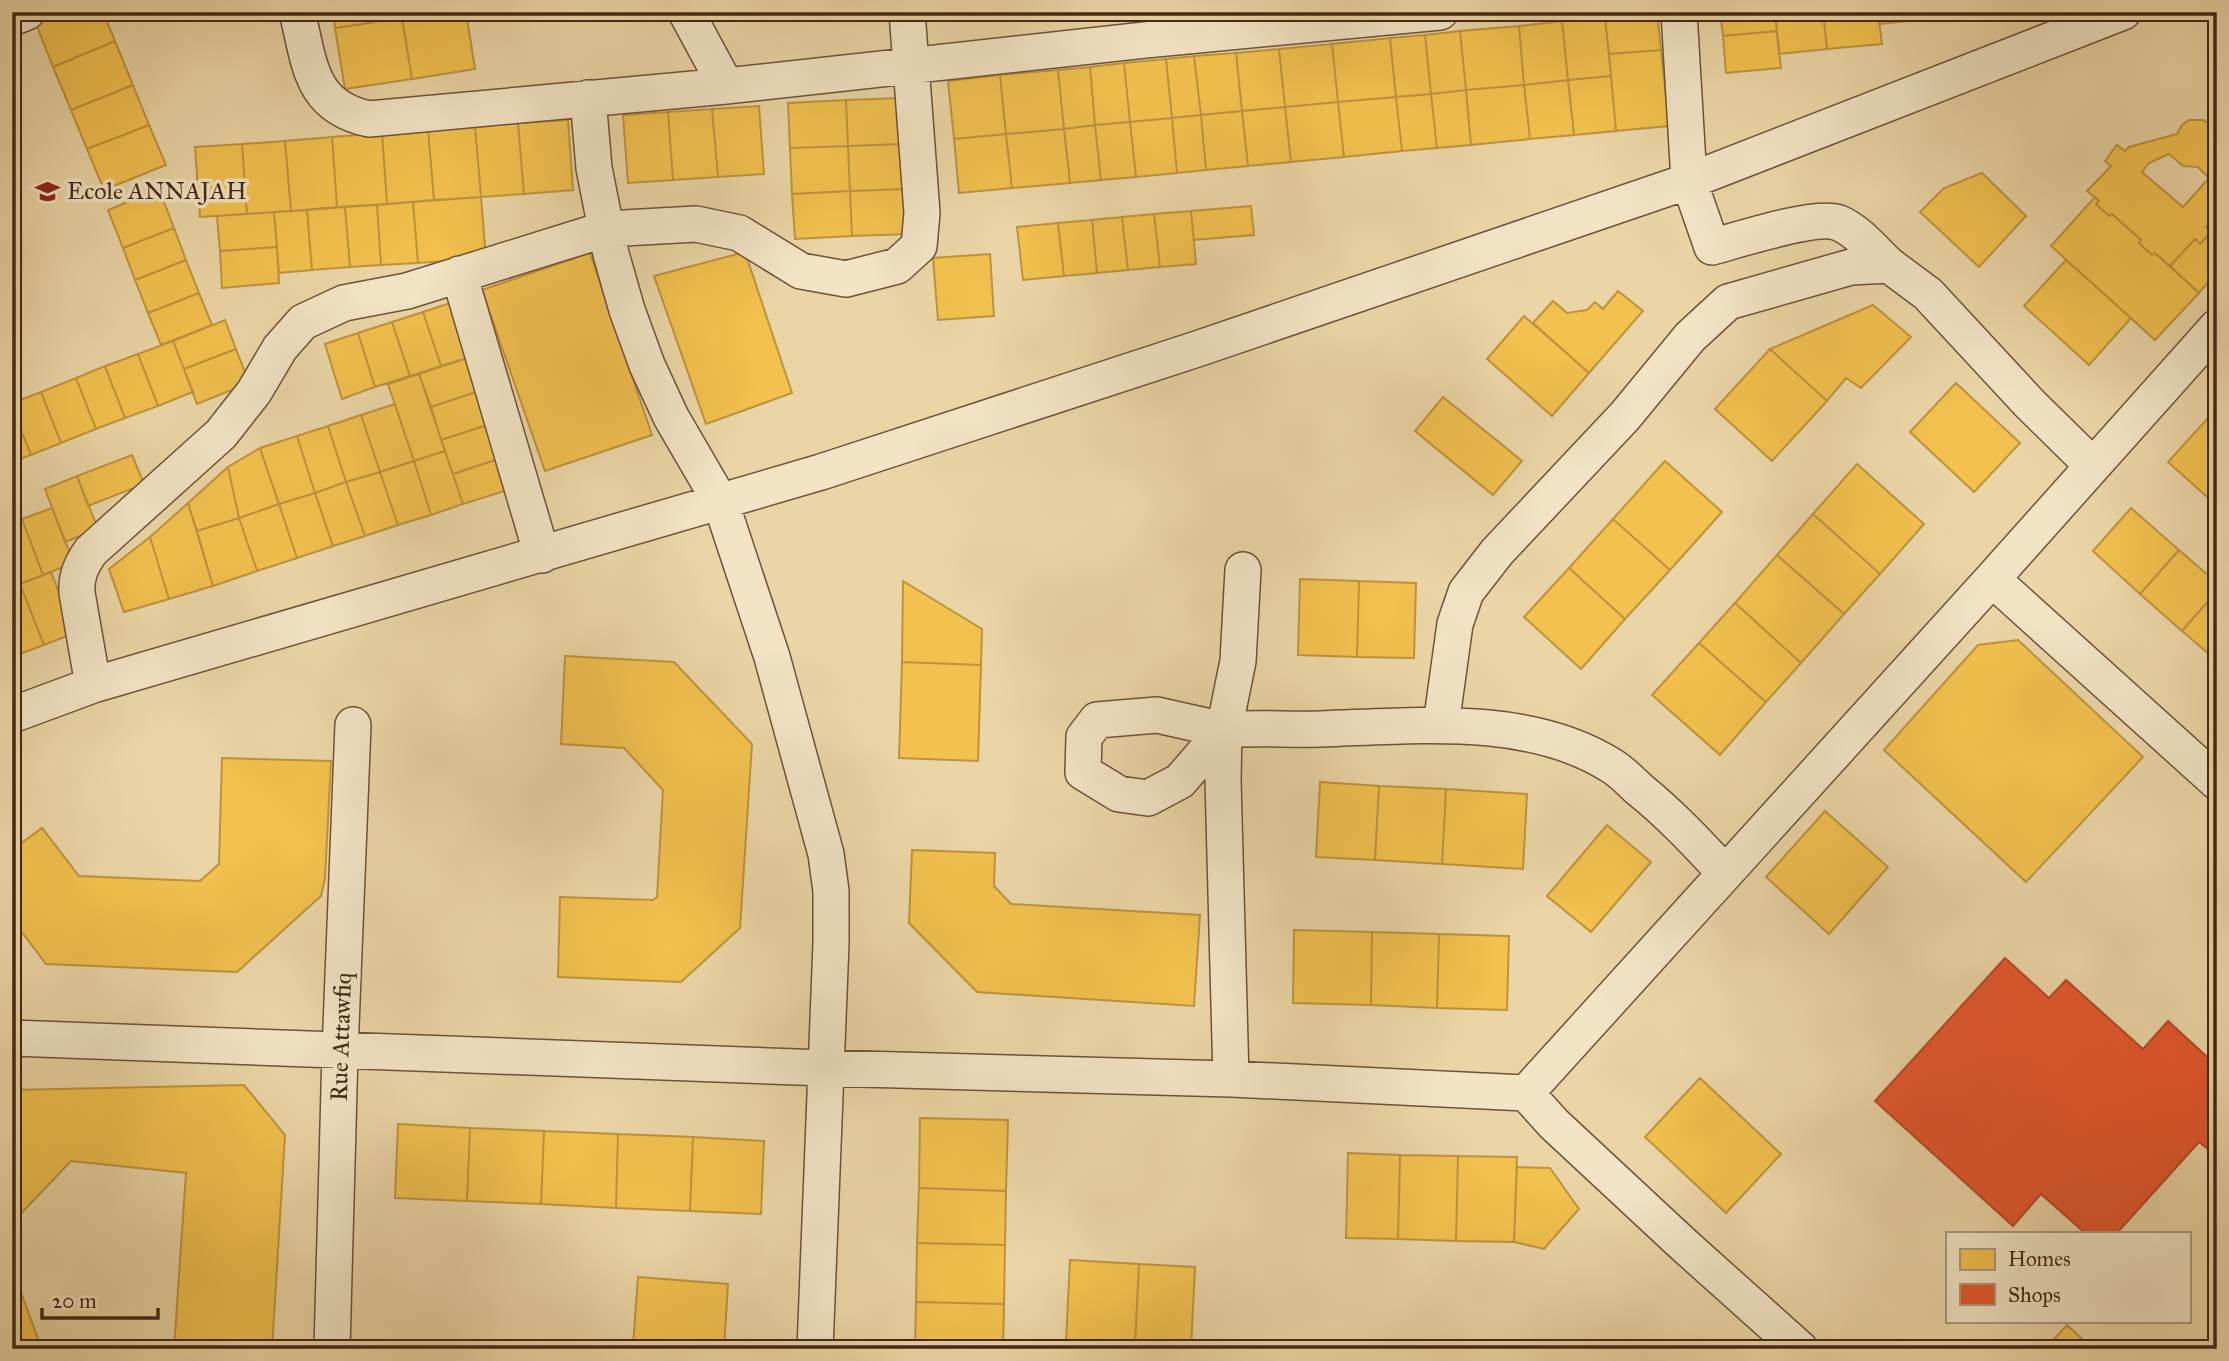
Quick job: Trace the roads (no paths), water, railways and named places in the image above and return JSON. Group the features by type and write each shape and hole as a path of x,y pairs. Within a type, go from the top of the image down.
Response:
{"street":[{"path":"12,18 27,12"},
{"path":"297,12 314,79 334,105 351,115 369,119 726,86 912,65 1145,26 1440,12"},
{"path":"686,12 726,86"},
{"path":"93,685 76,582 81,565 90,551 221,434 254,392 280,348 303,322 344,303 407,290 606,229 696,224 739,233 801,271 846,279 897,266 919,246 922,213 907,12"},
{"path":"1679,12 1689,181 1728,302"},
{"path":"12,715 93,685 821,472 1197,349 1689,181 2123,12"},
{"path":"588,98 594,168 606,229 627,310 647,365 671,417 721,502 772,657 826,854 831,891 831,943 815,1349"},
{"path":"1712,247 1820,220 1838,223 1928,294 2030,404 2092,465"},
{"path":"1441,725 1455,624 1466,592 1496,552 1625,416 1690,337 1728,302 1851,267 1889,265"},
{"path":"459,274 542,555"},
{"path":"1526,1093 2217,327"},
{"path":"1231,1079 1224,730 1238,660 1243,570"},
{"path":"1992,579 2217,782"},
{"name":"Rue Attawfiq","path":"332,1349 340,1052 354,725"},
{"path":"1224,730 1252,727 1315,729 1441,725 1540,736 1572,746 1612,766 1676,820 1724,872"},
{"path":"12,1038 340,1052 1231,1079 1526,1093 1554,1124 1800,1349"}],"place":[{"name":"Ecole ANNAJAH","path":"47,191"}]}
